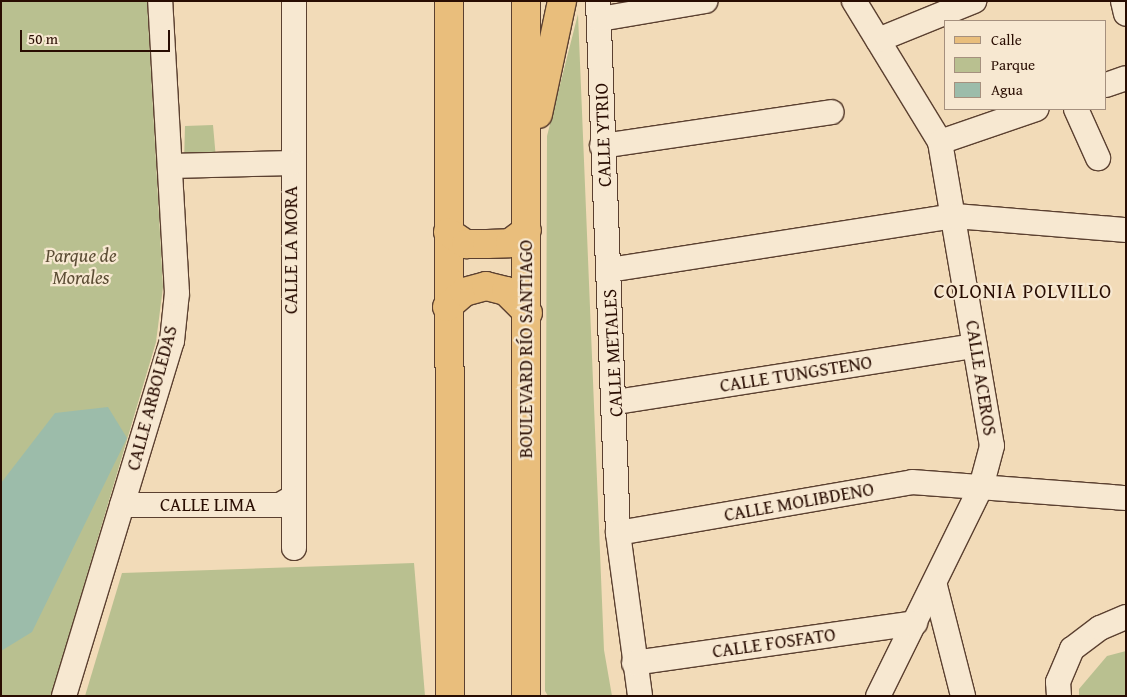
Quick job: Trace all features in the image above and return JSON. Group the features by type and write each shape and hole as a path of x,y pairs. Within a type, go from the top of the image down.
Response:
{"main road":[{"path":"450,1 447,307 450,696"},
{"name":"BOULEVARD RÍO SANTIAGO","path":"526,1 528,313 523,583 526,696"},
{"path":"527,166 562,1"},
{"path":"448,232 466,244 487,244 510,243 527,230"},
{"path":"447,307 464,292 486,286 506,291 528,313"}],"street":[{"name":"CALLE ARBOLEDAS","path":"64,696 172,341 177,293 172,166 160,1"},
{"name":"CALLE LA MORA","path":"294,1 291,163 292,498 294,548"},
{"path":"599,10 705,1"},
{"name":"CALLE ACEROS","path":"854,1 940,142 955,216 992,446 981,487 935,586 914,623 878,696"},
{"path":"878,40 974,1"},
{"path":"1123,1 1126,14"},
{"name":"CALLE YTRIO","path":"599,10 602,146 609,270"},
{"path":"1107,84 1126,78"},
{"path":"940,142 1033,110"},
{"path":"1076,110 1098,158"},
{"path":"602,146 832,112"},
{"path":"172,166 291,163"},
{"name":"CALLE METALES","path":"640,696 634,664 618,533 616,402 609,270 955,216 1126,230"},
{"name":"CALLE TUNGSTENO","path":"616,402 975,346"},
{"name":"CALLE MOLIBDENO","path":"618,533 912,482 1126,498"},
{"name":"CALLE LIMA","path":"122,505 280,505 292,498"},
{"path":"935,586 963,696"},
{"path":"1059,696 1058,682 1072,649 1100,628 1126,617"},
{"name":"CALLE FOSFATO","path":"634,664 914,623"}],"green space":[{"name":"Parque de Morales","path":"1,1 147,1 163,287 156,342 51,696 1,696"},
{"path":"578,14 604,650 612,696 548,696 545,691 547,136"},
{"path":"213,125 216,159 184,162 185,126"},
{"path":"414,563 425,696 85,696 122,573"},
{"path":"1126,651 1126,696 1079,696 1079,689 1107,656"}],"water":[{"path":"108,407 127,438 32,632 1,651 1,483 55,413"}],"district":[{"name":"COLONIA POLVILLO","path":"1023,290"}]}
